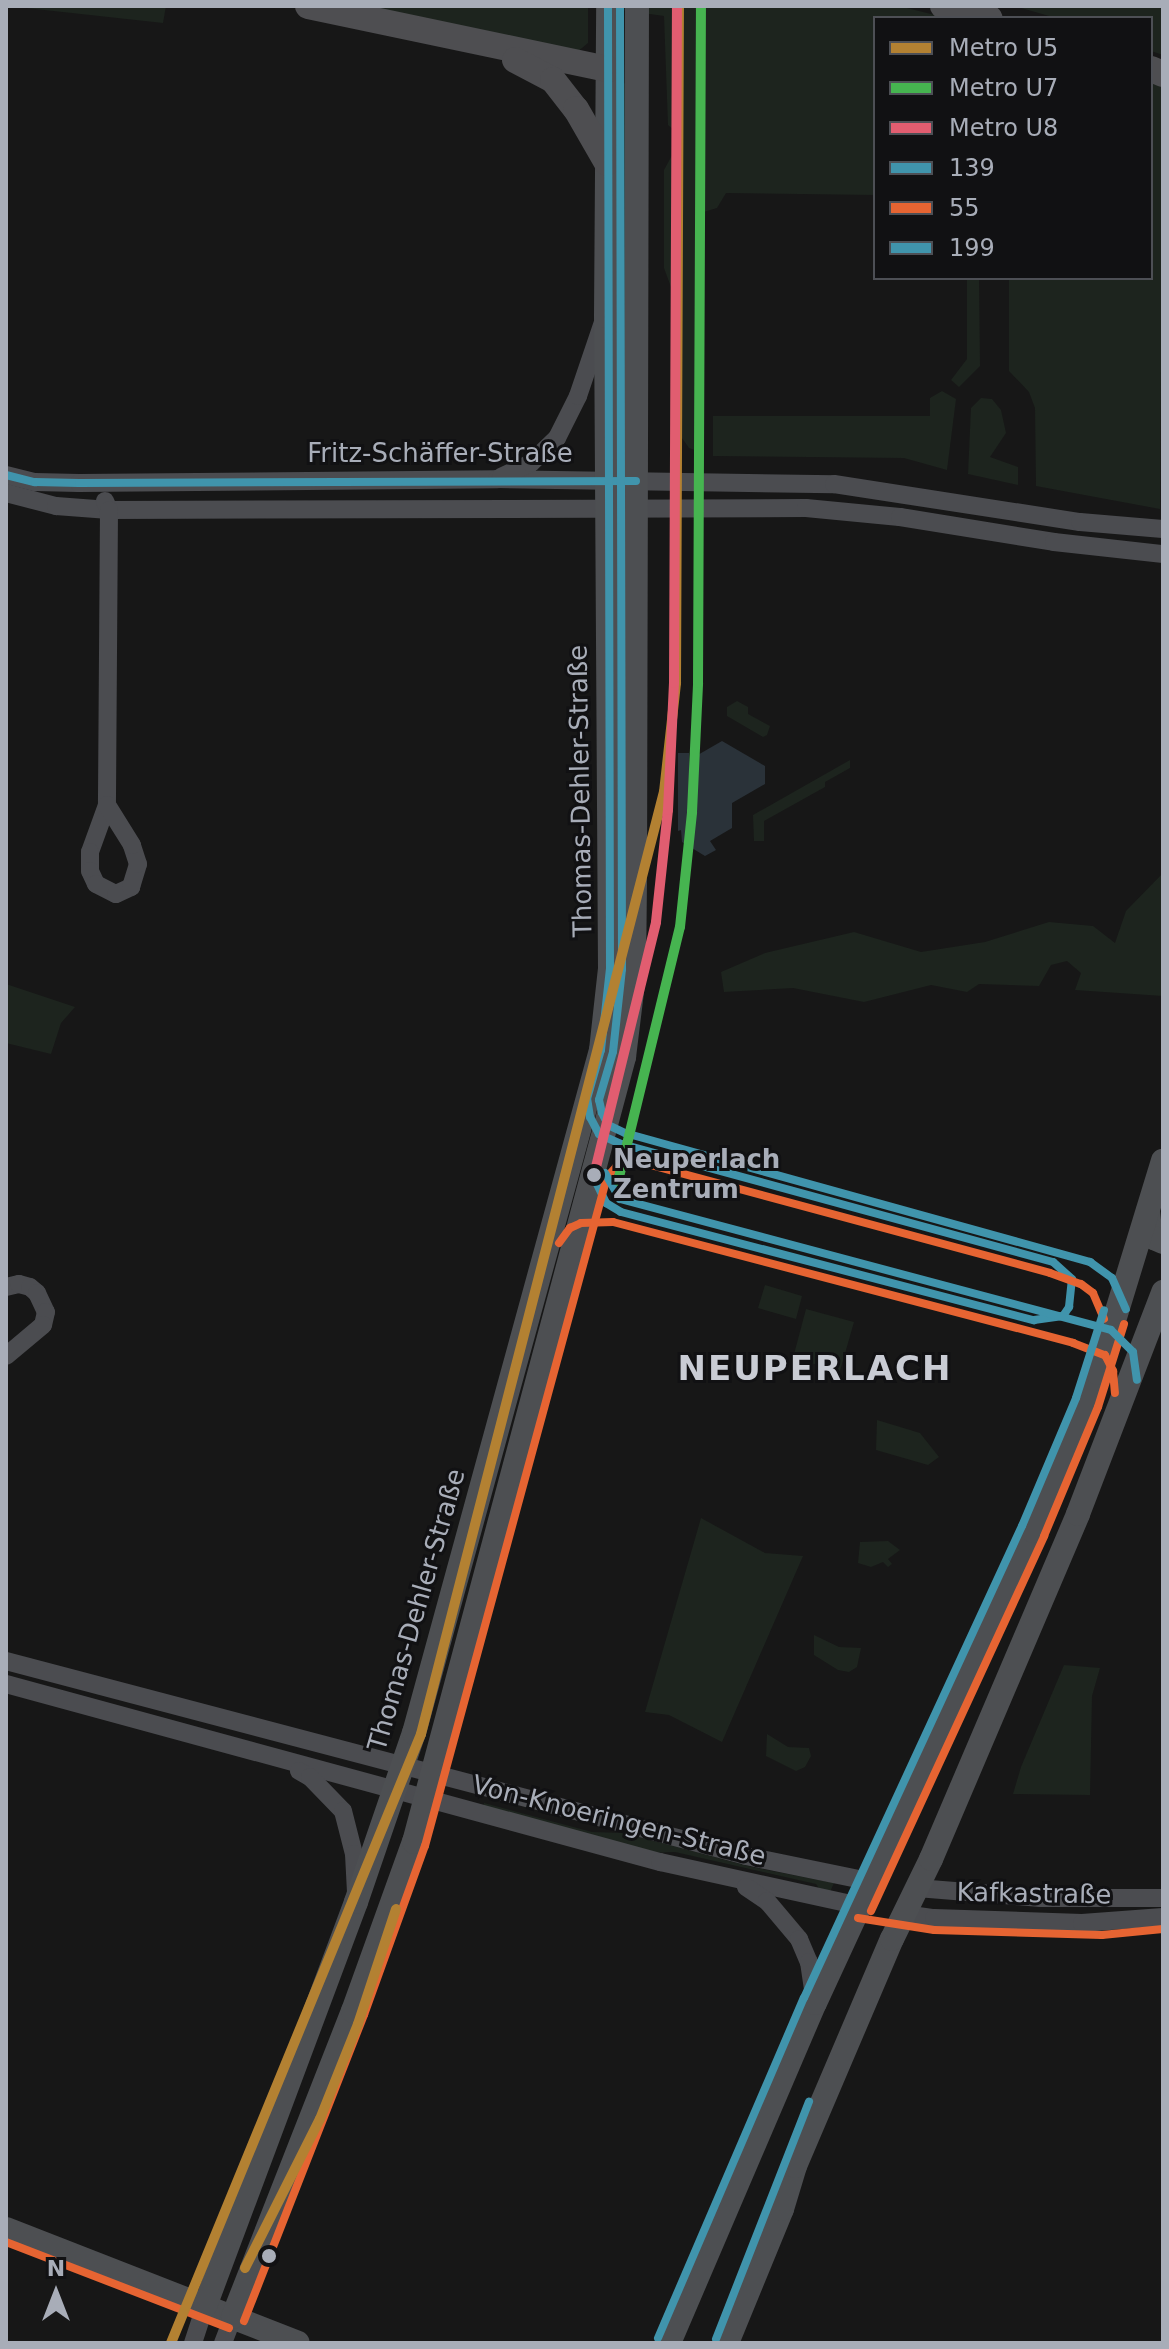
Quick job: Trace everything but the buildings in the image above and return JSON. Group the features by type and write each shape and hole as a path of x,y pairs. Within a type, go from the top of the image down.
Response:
{"highway":[{"path":"308,6 467,41 608,56"},
{"path":"943,6 981,16"},
{"path":"467,41 553,80 576,109 607,163"}],"main road":[{"name":"Thomas-Dehler-Straße","path":"205,2306 356,1902 403,1765 601,1050 610,969 606,509 608,6"},
{"name":"Thomas-Dehler-Straße","path":"233,2317 368,1971 426,1800 612,1109 626,1044 634,975 637,6"},
{"path":"608,56 623,68 637,50"},
{"path":"587,1099 596,1114 604,1115 612,1109"},
{"path":"669,2343 815,2003 973,1667 1087,1402 1163,1161"},
{"path":"1148,1211 1154,1238 1163,1242"},
{"path":"727,2343 782,2209 795,2166 1078,1514 1163,1292"},
{"name":"Von-Knoeringen-Straße","path":"873,1882 917,1888"},
{"name":"Von-Knoeringen-Straße","path":"860,1906 904,1914"},
{"path":"6,2229 298,2343"}],"street":[{"path":"497,479 531,463 557,438 578,396 606,316"},
{"name":"Fritz-Schäffer-Straße","path":"6,475 35,482 98,483 497,479 834,484 1080,522 1163,529"},
{"path":"98,483 109,510 107,805"},
{"path":"6,493 56,506 109,510 806,508 915,519 1159,556"},
{"path":"6,1287 19,1284 30,1287 37,1293 46,1312 43,1325 6,1356"},
{"path":"6,1661 403,1765"},
{"name":"Von-Knoeringen-Straße","path":"6,1684 394,1792 737,1881 860,1906"},
{"name":"Von-Knoeringen-Straße","path":"275,1759 310,1777 343,1811 354,1854 356,1902"},
{"name":"Von-Knoeringen-Straße","path":"403,1765 746,1856 873,1882"},
{"path":"737,1881 767,1901 799,1939 809,1962 815,2003"},
{"name":"Kafkastraße","path":"917,1888 1041,1898 1163,1898"},
{"name":"Kafkastraße","path":"904,1914 934,1918 1082,1923 1163,1917"},
{"path":"193,2343 205,2306"},
{"path":"223,2343 233,2317"}],"shaded area":[{"path":"8,6 166,6 163,23"},
{"path":"361,6 588,6 588,43 576,53"},
{"path":"592,6 899,6 939,16 873,16 873,195 726,193 717,208 700,213 700,452 689,448 675,428 675,298 664,268 664,170 682,137 668,125 664,16"},
{"path":"1014,6 1163,6 1163,55 1153,52 1153,16 1049,16"},
{"path":"617,84 626,84 628,434 623,434 623,273 616,255"},
{"path":"1153,84 1163,87 1160,509 1036,486 1035,408 1029,392 1009,371 1009,280 1153,280"},
{"path":"967,280 979,280 980,366 959,387 951,380 967,359"},
{"path":"942,391 956,399 947,470 904,458 713,456 713,416 930,416 930,398"},
{"path":"981,398 992,399 1001,410 1006,433 990,457 1018,467 1018,485 968,474 971,408"},
{"path":"737,701 748,707 748,714 770,726 767,735 763,737 727,716 727,707"},
{"path":"722,741 765,766 765,784 732,803 732,828 710,841 716,850 705,856 682,842 681,830 678,831 678,753 689,753 690,794 697,790 696,756"},
{"path":"850,760 850,768 825,782 825,787 764,821 764,841 754,841 753,815"},
{"path":"1163,873 1163,996 1075,990 1081,973 1067,961 1051,965 1039,986 979,984 967,992 931,985 864,1002 793,988 724,992 721,972 765,953 854,932 921,952 985,942 1049,922 1093,926 1115,943 1126,911"},
{"path":"6,984 75,1007 61,1023 51,1054 6,1043"},
{"path":"765,1285 802,1296 796,1319 758,1308"},
{"path":"806,1309 854,1322 840,1371 793,1358"},
{"path":"877,1420 920,1433 939,1457 928,1465 876,1450"},
{"path":"701,1518 765,1553 803,1556 722,1742 669,1715 645,1712"},
{"path":"888,1541 900,1550 888,1559 892,1564 888,1567 883,1562 871,1567 858,1563 860,1542"},
{"path":"814,1635 839,1647 861,1648 857,1667 849,1672 838,1670 814,1655"},
{"path":"1064,1665 1100,1668 1092,1696 1090,1795 1013,1794 1021,1767"},
{"path":"767,1734 788,1747 809,1748 811,1756 805,1767 796,1771 766,1756"},
{"path":"484,1803 592,1832 624,1833 752,1867 834,1883 830,1892 820,1890 816,1884 675,1852 651,1853 483,1808"}],"metro line":[{"name":"U8","path":"594,1175 656,922 668,810 674,683 677,6"},
{"name":"U5","path":"171,2343 421,1734 664,792 676,683 679,6"},
{"name":"U7","path":"618,1181 680,927 692,812 698,683 701,6"},
{"name":"U5","path":"245,2268 320,2119 358,2024 396,1909"}],"transit line":[{"name":"139","path":"594,1178 606,1203 621,1212 1034,1320 1063,1316 1069,1307 1072,1279 1053,1262 621,1144 599,1134 590,1117 587,1099 601,1050 610,969 608,6"},
{"name":"199","path":"620,6 622,969 613,1052 599,1100 602,1113 608,1125 625,1133 1090,1262 1112,1278 1126,1309"},
{"name":"139","path":"6,475 35,482 79,483 636,481"},
{"name":"55","path":"244,2321 364,2015 425,1846 607,1177 616,1167 632,1160 1050,1273 1081,1284 1093,1293 1104,1319"},
{"name":"199","path":"605,1173 620,1199 1111,1330 1133,1352 1137,1380"},
{"name":"55","path":"559,1243 570,1228 581,1223 613,1222 1073,1343 1105,1355 1113,1371 1115,1393"},
{"name":"199","path":"658,2338 804,1998 1022,1526 1076,1398 1104,1310"},
{"name":"55","path":"871,1911 1044,1536 1098,1407 1124,1324"},
{"name":"55","path":"858,1918 934,1930 1102,1935 1163,1929"},
{"name":"199","path":"716,2339 809,2102"},
{"name":"55","path":"6,2242 229,2328"}],"place":[{"name":"Neuperlach Zentrum","path":"594,1175"}],"district":[{"name":"NEUPERLACH","path":"815,1369"}]}
